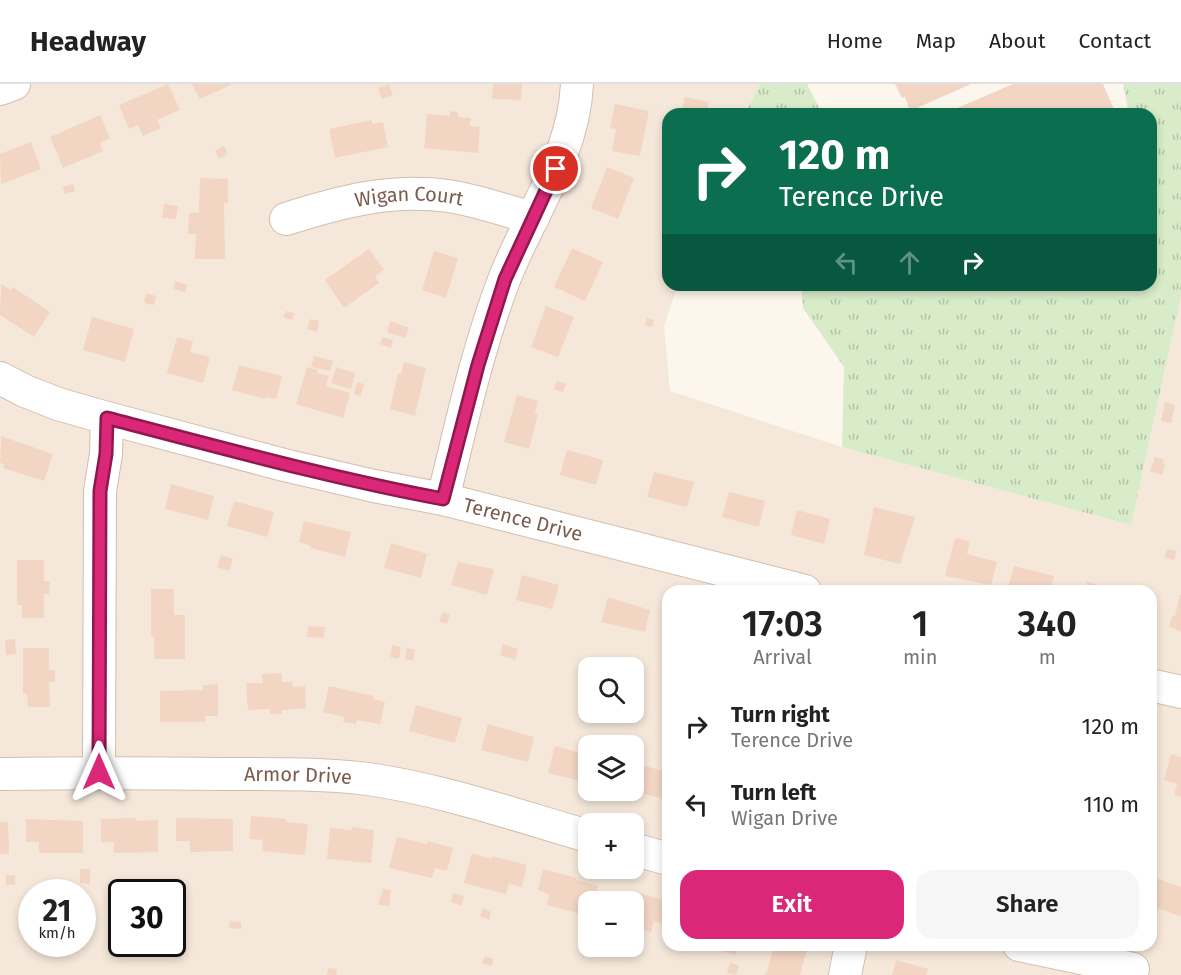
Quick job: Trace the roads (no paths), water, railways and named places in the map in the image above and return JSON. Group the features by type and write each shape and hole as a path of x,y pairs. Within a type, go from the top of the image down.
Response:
{"street":[{"path":"0,89 14,84"},
{"path":"443,499 489,327 505,279 556,169 566,141 577,84"},
{"name":"Wigan Court","path":"286,219 336,204 374,196 406,193 449,196 533,218"},
{"name":"Terence Drive","path":"0,378 58,404 284,465 443,499 781,585"},
{"path":"99,772 100,491 106,454 107,418"},
{"path":"1157,687 1181,692"},
{"name":"Armor Drive","path":"0,774 99,772 305,774 367,779 422,788 487,804 578,833"},
{"path":"644,852 662,856"},
{"path":"845,975 850,951"},
{"path":"1048,951 1133,969"}]}
